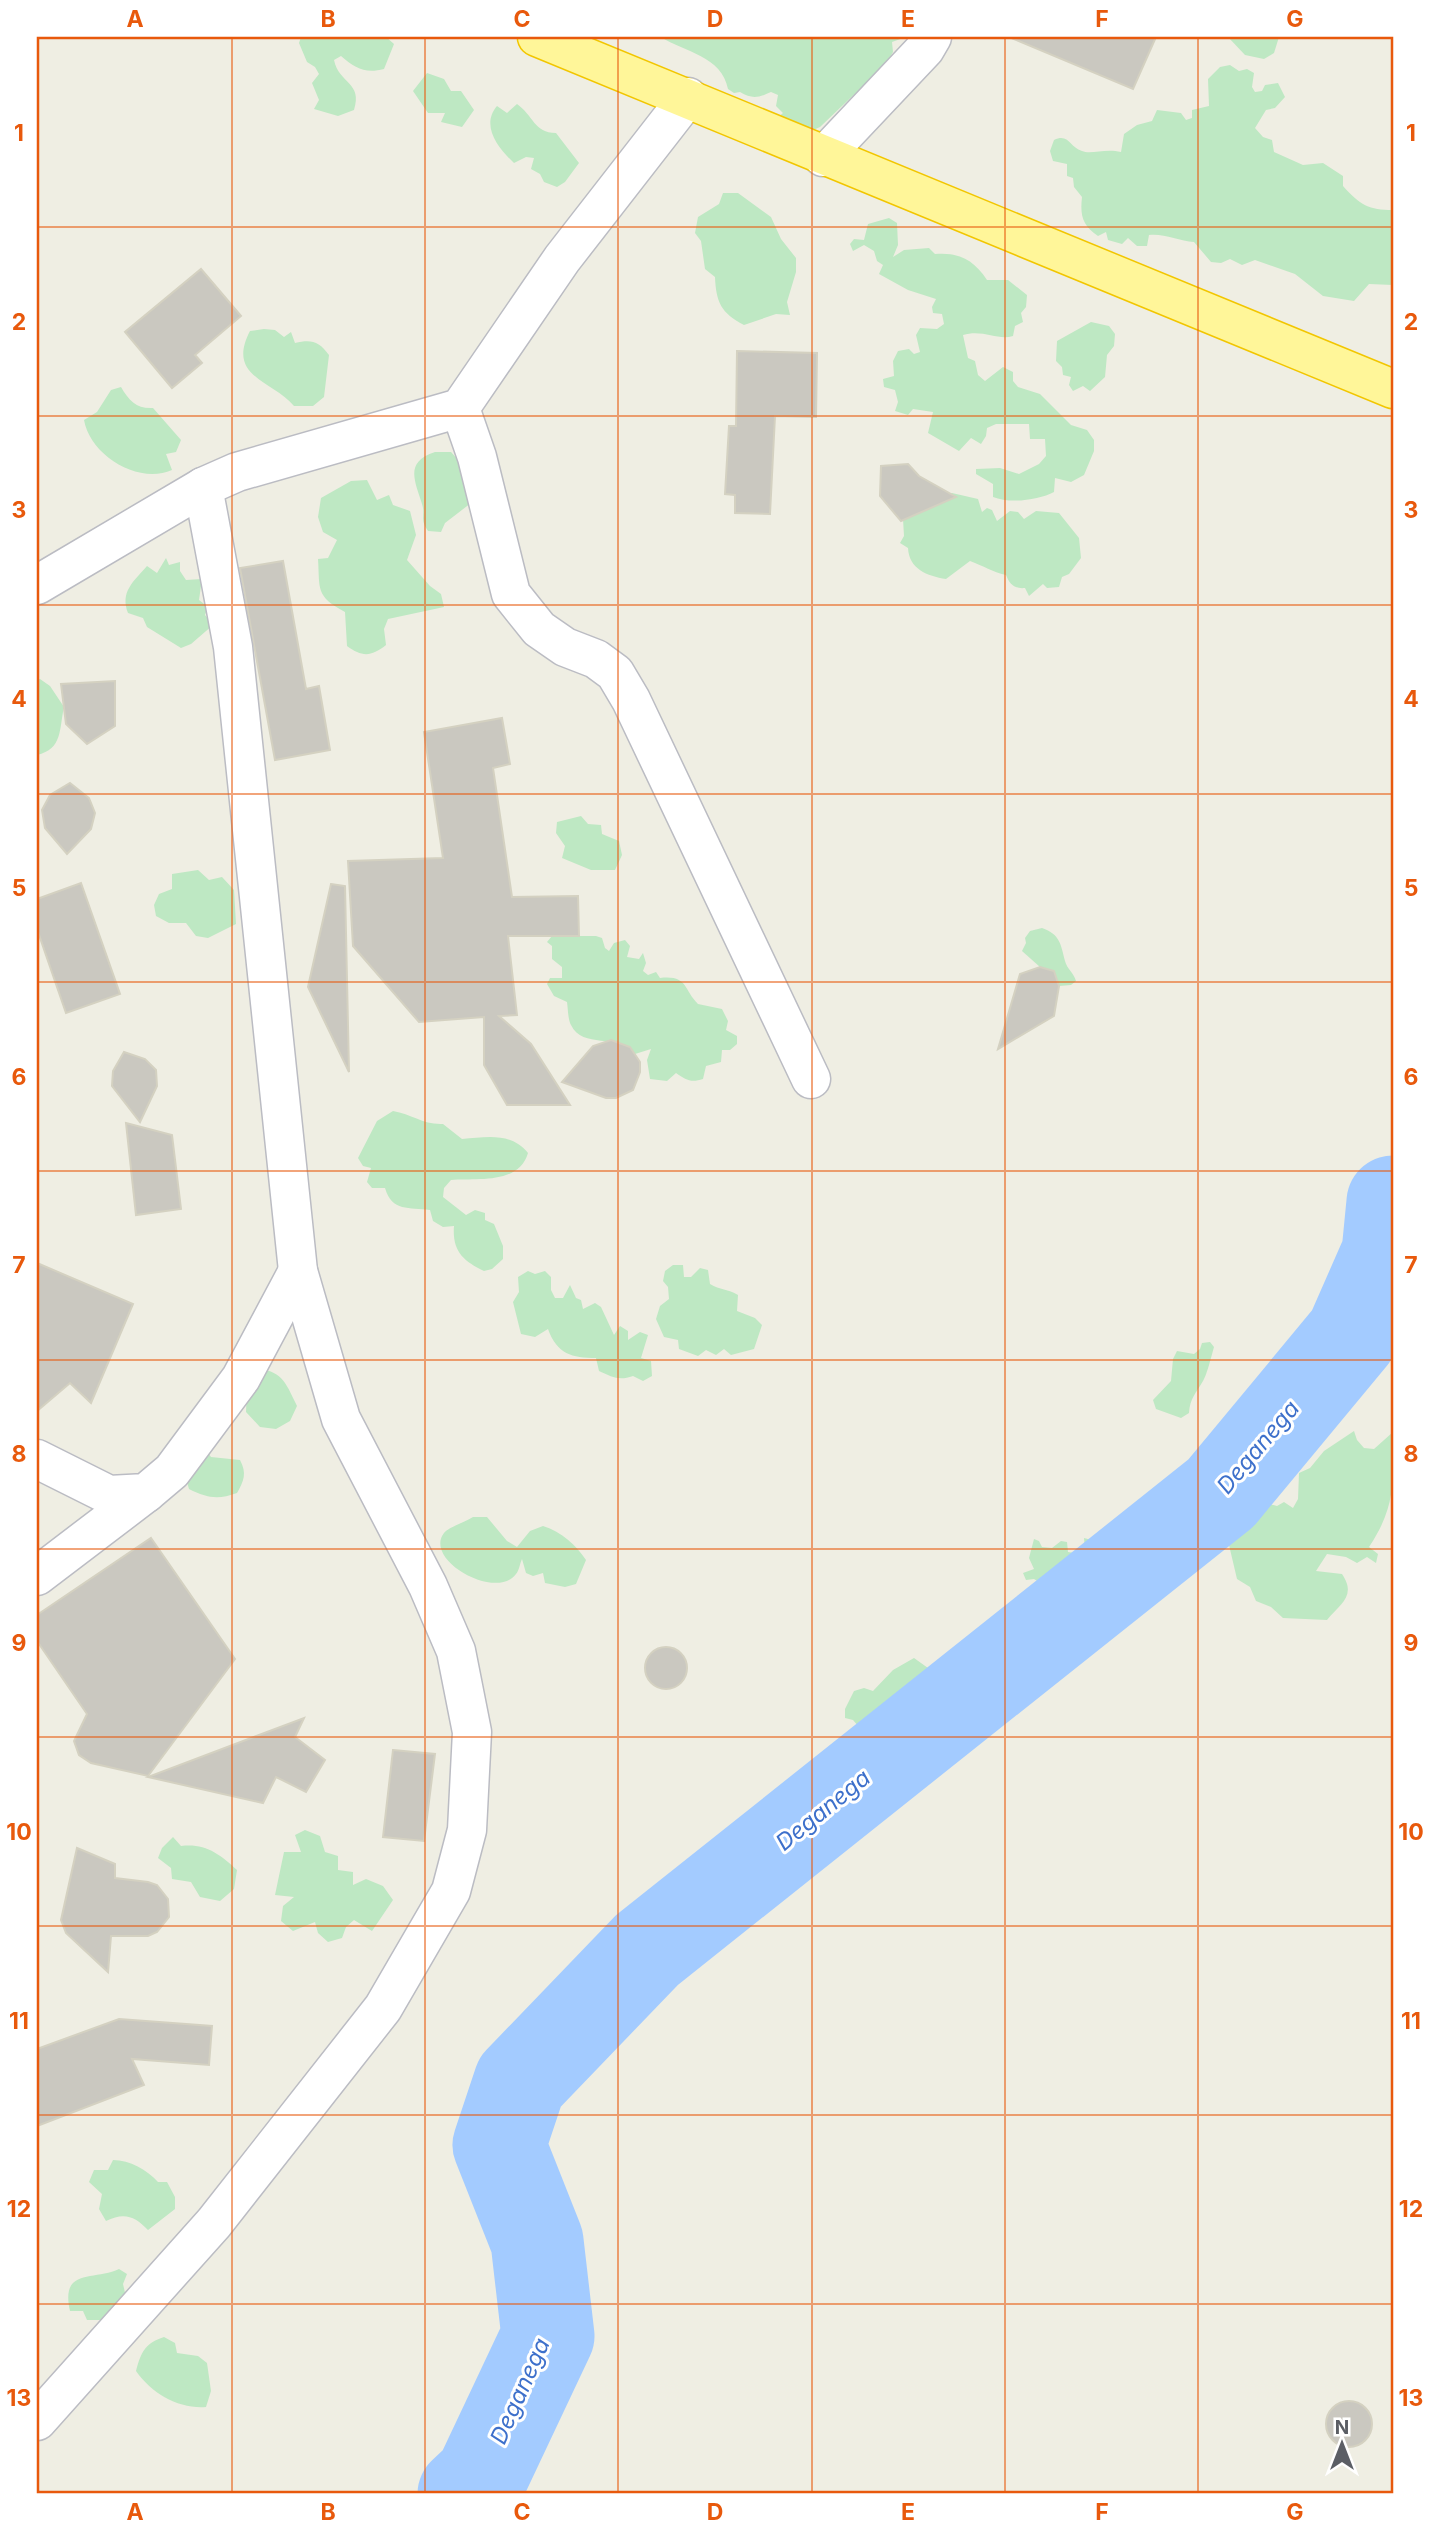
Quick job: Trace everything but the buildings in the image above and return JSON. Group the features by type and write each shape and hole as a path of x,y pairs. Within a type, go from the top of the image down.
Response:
{"highway":[{"path":"537,37 688,97 823,157 1393,389"}],"street":[{"path":"823,157 925,50 932,37"},
{"path":"37,585 203,487 237,472 460,408 562,259 688,97"},
{"path":"460,408 477,457 511,594 539,629 565,647 596,659 615,673 637,711 810,1079"},
{"path":"37,2421 214,2223 383,2008 451,1891 467,1830 472,1732 456,1651 428,1586 341,1419 298,1271 233,647 203,487"},
{"path":"37,1576 172,1471 241,1378 298,1271"},
{"path":"37,1458 109,1495 146,1493"}],"green space":[{"path":"301,37 386,37 394,44 384,69 361,69 341,56 334,60 340,74 353,88 356,101 354,110 338,116 314,109 319,100 312,83 319,74 315,67 307,62 299,43"},
{"path":"661,37 906,37 892,42 893,52 886,64 820,127 811,131 777,118 783,113 776,106 778,95 771,92 755,97 740,92 734,93 728,89 718,69 710,62"},
{"path":"1228,37 1279,37 1274,53 1264,59 1245,55"},
{"path":"1230,65 1239,71 1247,69 1254,73 1252,87 1255,92 1262,91 1265,85 1278,83 1285,97 1275,108 1266,110 1255,128 1263,137 1272,140 1274,152 1303,165 1323,163 1343,176 1343,186 1360,202 1377,209 1393,210 1393,285 1369,284 1354,301 1323,296 1295,274 1255,260 1242,265 1230,259 1221,263 1211,262 1194,242 1165,236 1149,235 1147,246 1137,246 1128,238 1122,244 1108,240 1106,232 1098,236 1085,224 1081,209 1082,197 1074,187 1073,178 1067,176 1067,164 1053,161 1050,151 1054,140 1066,139 1086,152 1121,152 1124,134 1137,125 1152,121 1157,110 1181,113 1186,120 1192,118 1192,110 1209,106 1208,79 1220,67"},
{"path":"427,73 444,79 451,91 461,91 474,110 462,127 441,122 445,113 428,113 413,91"},
{"path":"517,104 538,127 556,133 579,163 565,182 557,187 544,182 540,174 531,169 534,158 526,157 514,163 494,137 490,121 497,106 507,113"},
{"path":"723,193 738,193 771,217 781,239 796,258 796,272 787,302 790,315 776,314 744,325 721,306 715,277 705,269 701,241 695,233 698,217 719,204"},
{"path":"889,218 897,223 898,245 893,257 904,250 929,248 935,254 959,256 977,267 987,280 1008,280 1027,295 1026,307 1021,313 1023,322 1015,326 1013,336 977,333 963,335 968,358 975,361 978,375 985,381 1003,367 1013,372 1013,381 1018,387 1040,394 1071,425 1087,430 1094,440 1094,451 1084,475 1071,482 1055,478 1054,492 1041,497 1016,501 993,497 993,484 976,474 976,469 1000,468 1019,474 1039,464 1046,456 1045,439 1030,439 1029,424 996,424 987,428 981,444 971,438 959,451 928,433 933,412 913,409 908,415 895,411 898,402 895,390 884,387 883,379 894,376 893,361 898,351 909,349 914,354 920,352 916,335 920,328 937,329 944,324 942,314 933,313 932,307 936,299 908,290 879,274 883,265 877,261 874,251 864,245 853,251 850,244 854,239 864,240 868,224"},
{"path":"1091,322 1109,326 1115,334 1114,346 1107,355 1105,377 1090,391 1083,386 1073,391 1069,385 1071,377 1063,375 1062,367 1056,361 1057,341"},
{"path":"275,330 284,337 291,332 295,343 314,342 329,355 324,397 313,406 294,406 248,368 244,358 244,346 250,331"},
{"path":"121,387 134,403 153,408 181,440 176,452 166,454 172,470 159,474 131,470 106,455 88,433 84,420 97,412 111,390"},
{"path":"435,452 451,452 459,461 471,503 445,523 441,532 428,531 425,527 414,473 419,461"},
{"path":"367,480 377,500 389,495 393,505 410,511 416,535 407,560 430,586 441,594 444,607 388,619 384,629 386,645 376,652 366,654 347,646 345,612 328,601 321,591 318,559 328,558 337,540 323,532 318,517 321,498 351,481"},
{"path":"952,493 978,499 982,512 987,508 992,510 997,521 1010,511 1018,512 1024,519 1036,511 1059,513 1079,538 1081,558 1069,574 1062,577 1059,587 1047,588 1043,584 1029,596 1025,588 1013,586 1006,575 970,561 946,579 920,570 912,561 908,548 900,543 904,536 903,519"},
{"path":"166,558 169,565 180,562 180,571 186,580 202,579 199,600 208,607 205,615 213,625 191,644 181,648 147,627 143,618 128,613 126,606 127,593 137,577 147,566 157,573"},
{"path":"40,679 50,686 64,707 56,743 37,755 37,680"},
{"path":"581,816 588,824 601,825 602,834 619,841 622,855 615,870 591,870 562,858 565,846 556,833 557,822"},
{"path":"198,870 209,880 222,877 234,890 236,924 208,938 196,936 186,923 169,923 156,916 154,905 159,894 172,889 172,874"},
{"path":"1042,928 1053,933 1059,941 1066,964 1076,981 1071,985 1059,986 1055,975 1040,967 1022,951 1030,931"},
{"path":"552,936 596,936 602,938 609,951 614,943 625,940 630,946 627,957 639,959 643,953 646,963 643,971 648,975 656,972 660,978 676,979 684,984 698,1004 722,1009 728,1021 726,1030 737,1036 737,1044 730,1050 722,1050 721,1062 706,1066 703,1079 689,1080 676,1073 667,1081 650,1079 647,1060 651,1049 635,1054 628,1047 576,1033 571,1025 567,1002 554,996 547,984 550,978 562,978 562,967 552,959 552,946 547,942"},
{"path":"393,1111 429,1123 443,1124 462,1139 506,1139 521,1146 528,1153 516,1170 506,1175 451,1180 444,1188 443,1197 466,1215 475,1210 485,1213 485,1220 494,1224 503,1246 503,1259 492,1269 484,1271 460,1254 455,1242 454,1226 443,1227 433,1221 430,1210 397,1205 388,1196 385,1188 372,1188 367,1182 371,1168 363,1166 358,1158 377,1121"},
{"path":"673,1265 683,1265 684,1277 691,1277 700,1268 708,1270 710,1284 738,1295 737,1311 755,1318 762,1325 754,1349 731,1355 724,1349 716,1355 706,1350 698,1356 679,1349 678,1340 664,1337 656,1319 660,1306 669,1299 668,1287 663,1281 665,1271"},
{"path":"528,1271 535,1274 545,1271 551,1277 551,1290 555,1298 563,1298 570,1285 576,1298 581,1300 583,1309 595,1303 601,1307 614,1335 620,1326 628,1331 628,1340 640,1332 648,1335 641,1358 651,1361 652,1376 643,1381 633,1376 612,1377 599,1371 596,1358 566,1353 556,1344 548,1329 535,1337 521,1334 513,1302 519,1292 518,1277"},
{"path":"1210,1342 1214,1347 1205,1378 1192,1399 1189,1413 1181,1418 1156,1409 1153,1400 1171,1381 1173,1359 1177,1351 1194,1354 1202,1343"},
{"path":"248,1367 275,1373 284,1382 297,1406 290,1421 276,1429 260,1427 246,1412"},
{"path":"1354,1431 1364,1448 1374,1449 1393,1432 1392,1492 1385,1518 1369,1547 1378,1554 1376,1563 1367,1557 1357,1563 1346,1557 1327,1554 1316,1571 1342,1574 1348,1588 1345,1599 1327,1620 1283,1618 1271,1607 1256,1601 1250,1587 1237,1579 1229,1545 1220,1536 1230,1521 1243,1510 1259,1505 1277,1506 1284,1502 1293,1508 1298,1499 1299,1473 1310,1468 1324,1451"},
{"path":"205,1449 211,1457 240,1460 244,1477 237,1493 213,1497 189,1489 185,1475"},
{"path":"473,1517 487,1517 507,1541 517,1547 530,1531 543,1526 562,1535 586,1560 576,1584 565,1587 545,1583 543,1573 533,1576 526,1573 522,1559 517,1573 507,1581 494,1583 465,1574 444,1555 440,1544 446,1531"},
{"path":"1084,1538 1099,1542 1108,1559 1065,1592 1059,1594 1034,1579 1026,1580 1023,1573 1034,1569 1029,1558 1034,1539 1039,1541 1042,1547 1052,1548 1061,1541 1067,1542 1068,1552 1081,1554 1085,1549"},
{"path":"914,1658 928,1668 933,1682 931,1693 923,1702 899,1707 889,1718 859,1727 853,1720 845,1718 845,1709 854,1691 864,1688 873,1691 893,1670"},
{"path":"305,1830 320,1836 325,1852 338,1856 338,1870 353,1872 353,1885 366,1879 383,1886 393,1900 372,1931 354,1920 346,1927 342,1938 328,1942 318,1933 315,1922 293,1931 281,1921 283,1906 294,1897 275,1895 284,1852 301,1852 295,1835"},
{"path":"173,1837 181,1846 205,1848 231,1864 237,1870 234,1889 220,1901 200,1897 191,1882 172,1879 171,1868 158,1858 162,1848"},
{"path":"113,2160 132,2164 158,2182 167,2182 175,2197 175,2209 148,2230 129,2217 106,2221 99,2209 102,2194 89,2182 94,2170 108,2170"},
{"path":"119,2269 127,2274 123,2284 126,2297 103,2320 87,2320 83,2311 70,2311 68,2297 75,2282"},
{"path":"164,2337 175,2343 177,2353 198,2356 207,2363 211,2391 206,2407 176,2403 150,2387 136,2371 145,2349 152,2342"}],"waterway":[{"name":"Deganega","path":"464,2494 481,2478 548,2336 537,2241 499,2145 520,2082 647,1950 1221,1493 1352,1335 1388,1253 1393,1202"}]}
